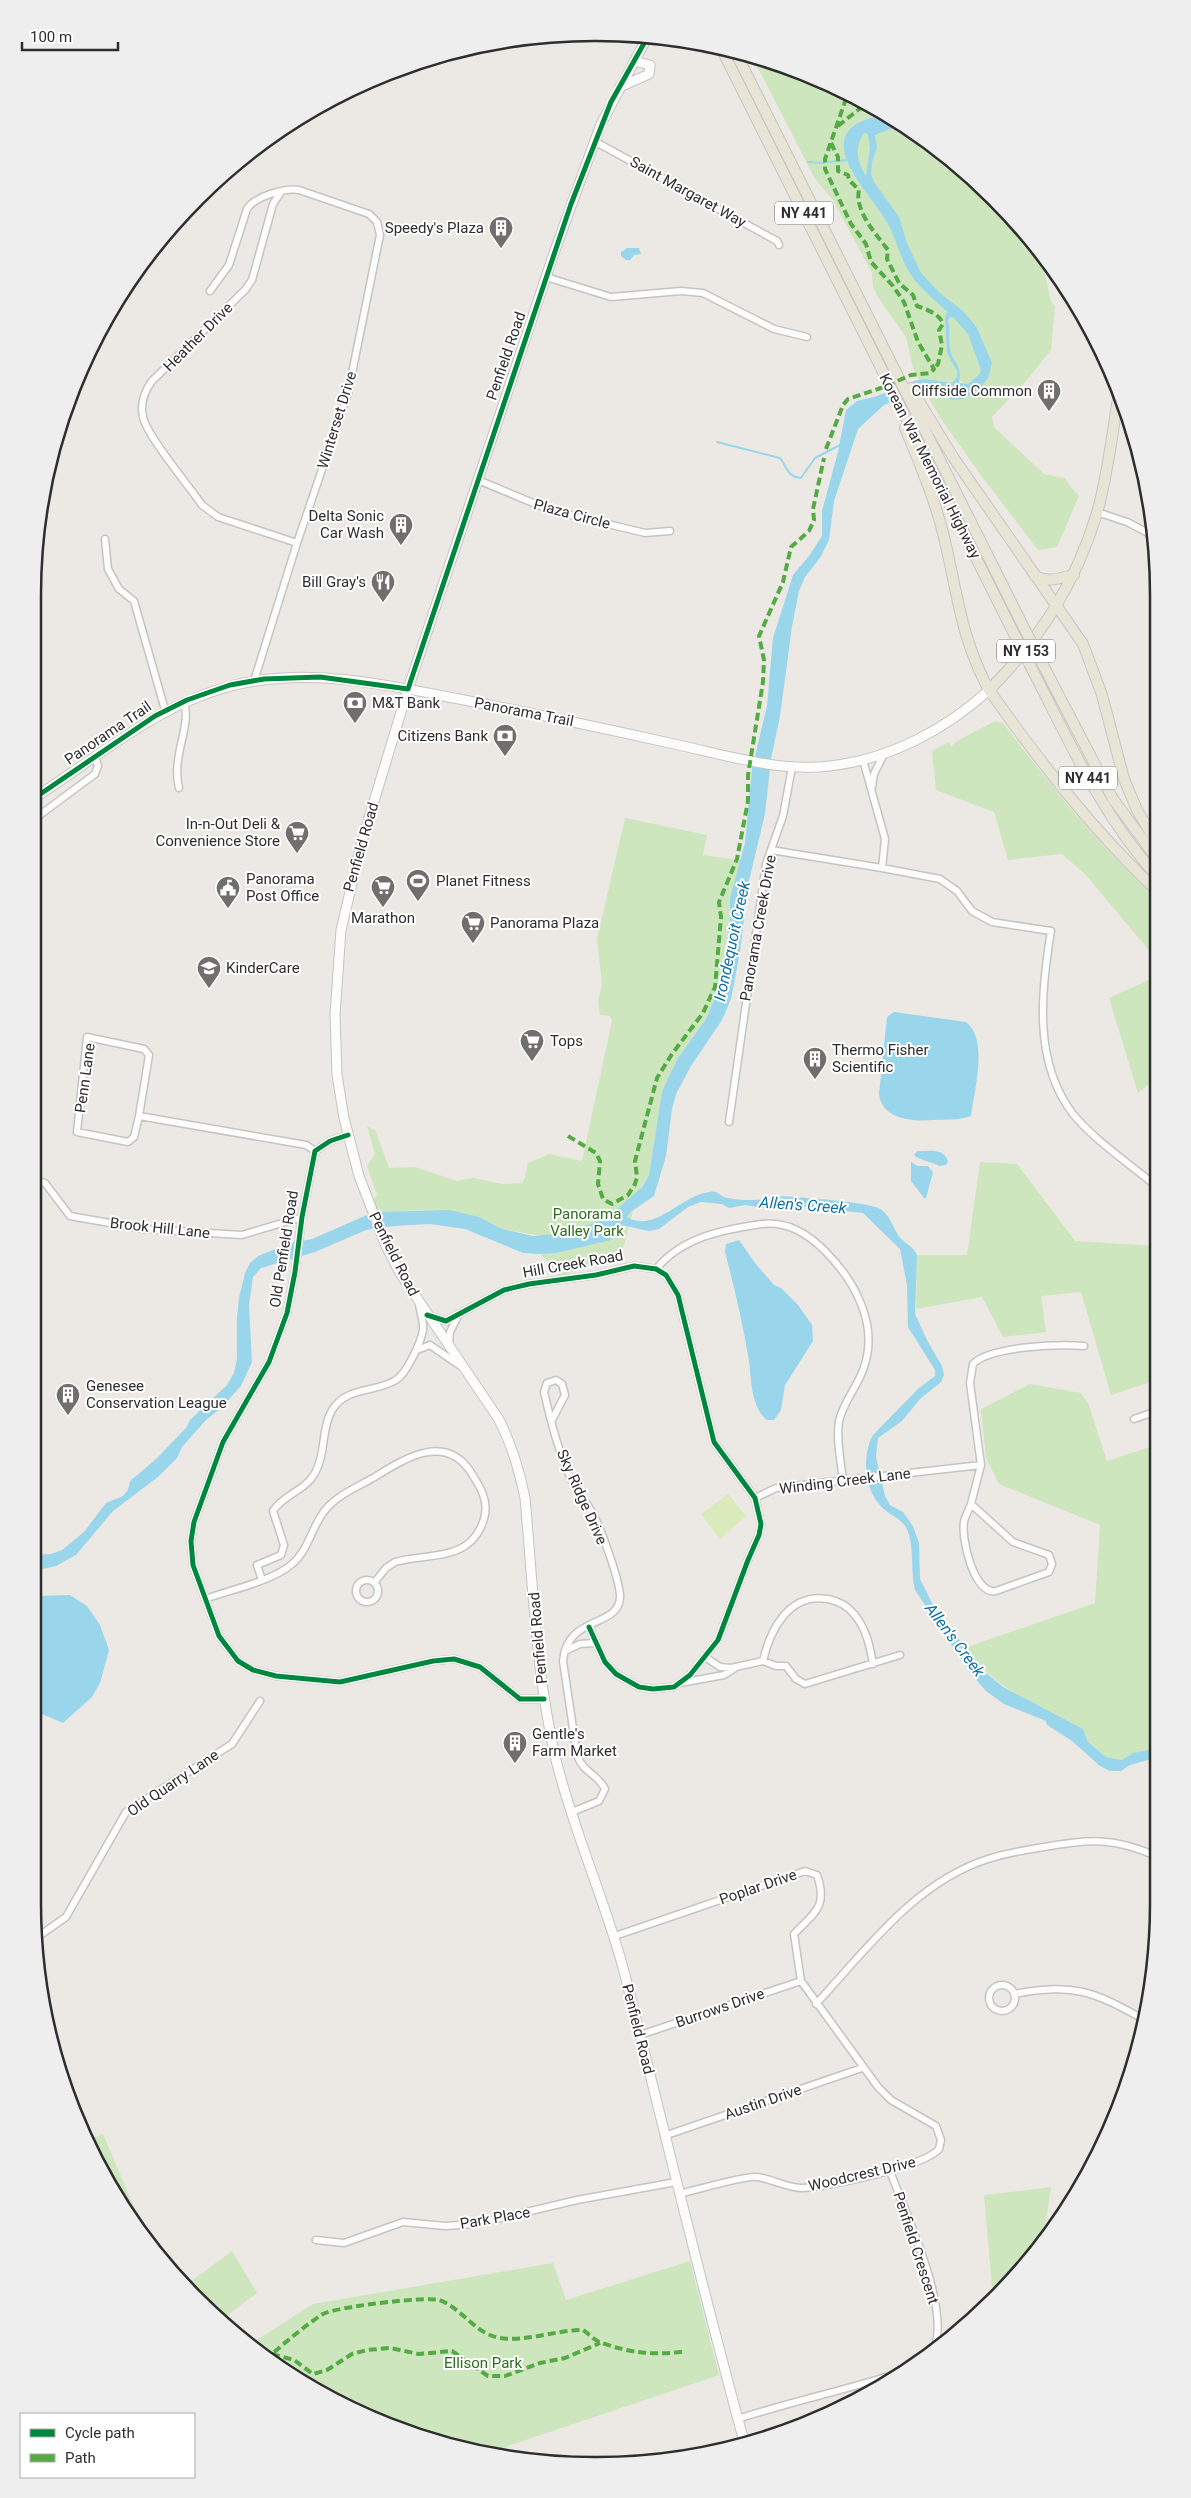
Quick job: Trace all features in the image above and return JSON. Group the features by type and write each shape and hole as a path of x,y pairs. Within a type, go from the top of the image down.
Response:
{"main road":[{"name":"Penfield Road","path":"644,43 620,86 594,141 546,277 408,689 362,841 341,930 335,1015 338,1075 348,1135 359,1176 386,1246 427,1315 501,1423 514,1452 525,1498 544,1699 556,1760 615,1936 664,2136 743,2437"},
{"name":"Korean War Memorial Highway","path":"725,57 892,389 903,417 1034,673 1108,812 1150,867"},
{"name":"NY 441","path":"740,60 870,319 919,409"},
{"path":"620,86 649,74 650,65 634,61"},
{"name":"NY 153","path":"989,690 1030,646 1057,606 1074,574 1097,512 1116,407"},
{"path":"919,409 1083,644 1092,662 1124,779 1137,810 1150,832"},
{"name":"Korean War Memorial Highway","path":"919,409 1022,624 1113,799 1150,849"},
{"path":"903,417 942,531 963,628 977,667 989,690 1059,787 1096,831 1150,885"},
{"path":"1034,576 1043,580 1052,580 1074,574"},
{"name":"Panorama Trail","path":"41,793 165,710 207,692 254,681 320,677 408,689 748,760 792,767 830,766 884,754 929,734 961,713 989,690"}],"street":[{"name":"Saint Margaret Way","path":"594,141 777,241 779,245"},
{"name":"Heather Drive","path":"210,292 229,265 241,223 249,205 285,190"},
{"name":"Heather Drive","path":"285,190 276,197 273,204 252,280 245,290 152,381 143,397 142,409 148,430 208,511 218,517 297,543"},
{"name":"Winterset Drive","path":"254,681 297,543 348,392 380,235 377,222 369,214 299,190 285,190"},
{"path":"546,277 611,297 686,291 704,293 774,329 807,337"},
{"name":"Plaza Circle","path":"478,480 550,510 645,533 670,531"},
{"path":"1097,512 1127,522 1146,532"},
{"path":"105,539 108,569 119,589 134,601 165,710"},
{"path":"179,788 176,764 186,713 184,702"},
{"path":"872,791 874,774 884,754"},
{"path":"41,813 94,774 98,766 95,757"},
{"path":"863,760 885,839 882,868"},
{"name":"Panorama Creek Drive","path":"729,1122 766,864 784,811 792,767"},
{"path":"771,850 940,879 950,884 972,911 982,918 992,922 1051,931 1042,996 1048,1057 1055,1083 1074,1114 1086,1128 1150,1181"},
{"name":"Penn Lane","path":"87,1037 144,1049 149,1056 139,1116 134,1137 128,1142 78,1132 87,1037"},
{"path":"139,1116 304,1145 315,1150 330,1141 348,1135"},
{"name":"Old Penfield Road","path":"315,1150 287,1313 269,1362 224,1442 194,1522 191,1542 192,1558 205,1599 226,1648 238,1662 253,1670 278,1676 340,1682 433,1661 454,1659 480,1667 520,1699 544,1699"},
{"name":"Brook Hill Lane","path":"41,1182 45,1183 70,1216 144,1229 242,1235 302,1217"},
{"path":"588,1626 594,1643 605,1662 628,1682 653,1689 674,1687 690,1675 721,1634 762,1524 755,1498 714,1442 682,1306 678,1295 666,1276 656,1268 669,1254 694,1240 729,1229 780,1224 792,1227 806,1234 835,1261 858,1298 868,1325 864,1366 840,1419 838,1429 843,1481"},
{"name":"Hill Creek Road","path":"427,1315 446,1321 504,1290 529,1284 596,1275 634,1266 656,1268"},
{"path":"262,1580 257,1565 282,1555 284,1545 273,1511 278,1504 295,1493 316,1473 332,1410 344,1396 396,1380 404,1373 417,1350 423,1332 419,1302"},
{"path":"449,1348 450,1332 458,1316"},
{"path":"971,1504 1013,1542 1049,1555 1052,1564 1049,1572 989,1592 983,1588 973,1570 965,1538 964,1522 971,1504 981,1465 970,1383 973,1364 987,1355 1057,1344 1084,1346"},
{"path":"417,1350 430,1345 463,1368"},
{"name":"Sky Ridge Drive","path":"552,1420 565,1395 562,1384 556,1380 547,1383 544,1392 559,1447 574,1484 595,1518 619,1590 620,1599 612,1613 574,1633 564,1652"},
{"path":"1134,1420 1150,1414"},
{"path":"205,1599 279,1574 294,1563 325,1510 336,1500 413,1455 428,1451 444,1452 454,1456 470,1471 484,1497 484,1520 474,1539 457,1552 395,1562 386,1568 374,1582"},
{"name":"Winding Creek Lane","path":"755,1498 776,1488 981,1465"},
{"path":"763,1661 770,1637 781,1617 796,1605 817,1598 841,1603 854,1613 866,1634 873,1664"},
{"path":"572,1812 599,1801 605,1789 603,1784 581,1766 577,1754 563,1662 564,1652 571,1646 594,1643"},
{"path":"705,1657 720,1667 738,1667 763,1661 776,1666 786,1666 796,1679 805,1684 900,1654"},
{"path":"679,1683 724,1675 738,1667"},
{"name":"Old Quarry Lane","path":"42,1934 66,1917 126,1812 232,1744 260,1701"},
{"path":"816,2004 899,1915 944,1880 974,1864 1015,1852 1097,1840 1125,1845 1150,1854"},
{"name":"Poplar Drive","path":"615,1936 805,1871 817,1875 823,1892 820,1906 794,1934 801,1981"},
{"name":"Woodcrest Drive","path":"679,2194 756,2176 786,2186 808,2188 890,2170 932,2156 940,2145 940,2135 932,2123 887,2097 862,2068 801,1981"},
{"name":"Burrows Drive","path":"640,2035 801,1981"},
{"path":"1000,1985 1009,1987 1014,1994 1012,2006 1005,2011 993,2008 989,2001 992,1989 1000,1985"},
{"path":"1014,1994 1048,1989 1083,1991 1108,2000 1138,2016"},
{"name":"Austin Drive","path":"664,2136 862,2068"},
{"name":"Penfield Crescent","path":"890,2170 935,2297 939,2327 937,2339"},
{"name":"Park Place","path":"316,2240 344,2243 403,2222 445,2226 476,2224 577,2200 676,2182"},
{"path":"738,2419 791,2402 850,2389 875,2381"}],"green space":[{"path":"757,66 808,83 841,98 873,116 933,156 987,204 1012,230 1045,272 1051,302 1055,306 1051,350 1026,381 992,417 994,427 1044,474 1064,478 1079,496 1057,547 1038,550 941,419 925,391 932,391 952,400 969,395 958,376 953,383 919,380 913,368 906,337 878,297 873,287 872,273 833,200 815,179"},
{"path":"995,721 1003,723 1093,835 1150,892 1150,952 1086,875 1062,854 1008,860 994,812 936,790 932,751 949,742 951,747 955,742"},
{"name":"Panorama Valley Park","path":"625,818 707,835 703,855 741,860 730,898 730,923 721,983 706,1019 678,1058 662,1092 649,1175 638,1191 621,1256 560,1276 538,1251 541,1236 502,1229 479,1217 431,1210 378,1212 373,1200 377,1195 367,1166 375,1154 367,1126 375,1130 389,1168 415,1167 457,1181 473,1178 502,1184 522,1183 528,1163 549,1154 582,1161 612,1021 610,1016 600,1015 598,1001 602,985 597,939"},
{"path":"1150,979 1150,1083 1138,1093 1109,998"},
{"path":"980,1162 1017,1164 1075,1241 1150,1246 1150,1382 1111,1395 1081,1292 1041,1296 1046,1332 1003,1337 982,1297 916,1309 917,1255 967,1255"},
{"path":"1030,1384 1081,1393 1088,1403 1107,1461 1150,1447 1150,1750 1134,1753 1122,1760 1106,1757 1088,1742 1083,1729 1004,1686 976,1662 964,1648 1095,1603 1100,1525 999,1484 986,1458 981,1409"},
{"path":"728,1494 746,1516 720,1539 701,1514"},
{"path":"103,2134 136,2211 116,2180 93,2138"},
{"path":"1051,2187 1045,2226 1012,2268 992,2289 984,2195"},
{"path":"232,2251 257,2293 227,2316 191,2281"},
{"name":"Ellison Park","path":"690,2261 719,2375 501,2448 452,2438 383,2415 350,2400 318,2382 256,2340 313,2304 553,2263 566,2300"}],"water":[{"path":"875,117 892,128 875,135 877,148 872,162 871,174 874,182 899,217 907,243 921,273 941,294 963,311 971,320 977,328 992,363 988,378 980,388 964,399 952,400 932,391 920,391 884,405 858,429 834,501 829,540 820,558 805,577 799,591 792,626 780,716 771,759 765,814 748,885 740,952 731,999 722,1020 691,1066 676,1094 672,1109 666,1156 654,1196 629,1213 627,1217 636,1221 646,1221 665,1214 694,1197 713,1191 724,1197 740,1200 763,1200 782,1196 850,1202 875,1207 885,1213 901,1239 917,1255 915,1314 942,1366 944,1375 941,1382 920,1399 902,1421 878,1438 876,1457 885,1496 890,1505 903,1512 913,1526 919,1543 920,1579 932,1603 980,1668 1003,1687 1083,1729 1088,1742 1106,1757 1122,1760 1133,1753 1150,1750 1150,1759 1130,1765 1121,1771 1110,1771 1100,1766 1072,1741 1047,1725 1046,1721 1004,1704 986,1691 971,1674 915,1590 911,1544 907,1529 901,1521 882,1508 874,1497 868,1480 866,1461 869,1443 873,1435 919,1388 935,1376 935,1370 908,1327 907,1285 900,1249 863,1213 789,1205 773,1209 745,1205 729,1208 722,1204 701,1202 688,1207 659,1229 648,1231 622,1225 615,1230 611,1240 556,1253 539,1254 523,1253 465,1229 430,1224 393,1226 366,1230 315,1252 261,1268 253,1277 249,1305 252,1362 241,1386 221,1408 206,1420 182,1447 177,1458 158,1477 113,1511 76,1555 56,1566 41,1569 41,1555 51,1554 62,1550 84,1532 106,1503 123,1496 128,1490 130,1481 155,1460 186,1428 190,1420 227,1385 234,1373 237,1359 237,1318 239,1298 245,1273 250,1263 258,1256 291,1243 312,1239 374,1212 449,1210 479,1217 502,1229 533,1236 567,1233 607,1218 642,1187 649,1175 662,1092 678,1058 706,1019 721,983 730,923 730,898 745,843 752,769 767,706 773,638 793,575 809,556 822,536 822,511 838,452 846,410 857,401 877,396 914,381 925,379 952,383 957,377 957,371 947,353 945,316 948,312 916,282 905,265 888,224 849,166 844,150 845,137 855,125","holes":["864,133 868,134 870,149 866,176 860,166 858,149","950,317 954,318 968,334 981,370 979,375 968,384 959,383 960,371 949,345 948,320"]},
{"path":"627,248 639,248 641,254 634,255 630,260 626,260 621,256 621,252"},
{"path":"894,1012 966,1022 973,1030 977,1041 978,1066 971,1116 957,1119 916,1120 899,1117 886,1109 881,1102 879,1094 887,1017"},
{"path":"917,1151 940,1152 948,1161 946,1165 939,1166 916,1157 914,1155"},
{"path":"911,1162 918,1166 928,1166 933,1172 926,1198 911,1181"},
{"path":"739,1240 755,1263 774,1285 781,1288 798,1305 812,1325 813,1341 785,1385 781,1410 774,1420 767,1420 763,1417 754,1398 743,1329 725,1252 726,1244"},
{"path":"70,1595 87,1606 100,1625 109,1650 100,1683 92,1697 63,1723 41,1713 41,1596"}],"waterway":[{"path":"828,162 848,160"},
{"path":"808,162 824,163"},
{"path":"717,442 780,458 790,474 801,478 815,458 840,445"}],"marked path":[{"path":"826,449 843,405 848,399 911,375 930,373 934,369 918,342 904,302 893,286 871,262 866,244 851,224 825,169 825,159 845,100"},
{"path":"838,126 860,109"},
{"path":"831,143 838,157 838,171 848,175 849,180 859,190 858,198 863,214 888,250 887,259 899,283 913,295 917,306 936,315 943,324 939,330 942,345 938,364 934,369"},
{"path":"568,1136 596,1153 600,1161 598,1184 603,1199 612,1204 628,1195 637,1177 635,1161 657,1078 672,1054 703,1013 715,987 721,917 719,902 737,859 748,801 748,775 763,682 764,660 759,636 783,582 791,547 809,531 814,520 813,509 824,458"},
{"path":"273,2353 310,2323 331,2311 381,2303 431,2299 447,2304 483,2332 500,2338 531,2337 583,2330 599,2342 623,2349 644,2353 686,2351"},
{"path":"277,2355 294,2360 313,2374 327,2370 352,2354 367,2350 390,2348 419,2354 452,2351 488,2376 505,2376 540,2363 565,2358 600,2343"}],"cycle path":[{"path":"41,794 155,716 187,700 230,685 264,679 320,677 408,689 571,204 611,102 644,43"},
{"path":"348,1135 330,1141 315,1151 302,1217 295,1272 287,1313 269,1362 223,1442 194,1522 191,1541 193,1565 219,1636 238,1661 253,1670 276,1676 340,1682 433,1661 454,1659 480,1667 520,1699 544,1699"},
{"path":"427,1315 446,1321 504,1290 529,1284 596,1275 634,1266 656,1269 666,1275 678,1295 714,1442 755,1498 761,1524 759,1535 718,1640 690,1675 674,1687 653,1689 639,1687 616,1674 605,1662 589,1627"}],"place":[{"name":"Speedy's Plaza","path":"501,249"},
{"name":"Cliffside Common","path":"1049,412"},
{"name":"Delta Sonic Car Wash","path":"401,546"},
{"name":"Bill Gray's","path":"383,603"},
{"name":"M&T Bank","path":"355,724"},
{"name":"Citizens Bank","path":"505,757"},
{"name":"In-n-Out Deli & Convenience Store","path":"297,854"},
{"name":"Planet Fitness","path":"418,902"},
{"name":"Marathon","path":"383,908"},
{"name":"Panorama Post Office","path":"228,909"},
{"name":"Panorama Plaza","path":"473,944"},
{"name":"KinderCare","path":"209,989"},
{"name":"Tops","path":"532,1062"},
{"name":"Thermo Fisher Scientific","path":"815,1080"},
{"name":"Genesee Conservation League","path":"68,1416"},
{"name":"Gentle's Farm Market","path":"515,1764"}],"water label":[{"name":"Irondequoit Creek","path":"732,941"},
{"name":"Allen's Creek","path":"803,1205"},
{"name":"Allen's Creek","path":"955,1640"}]}
